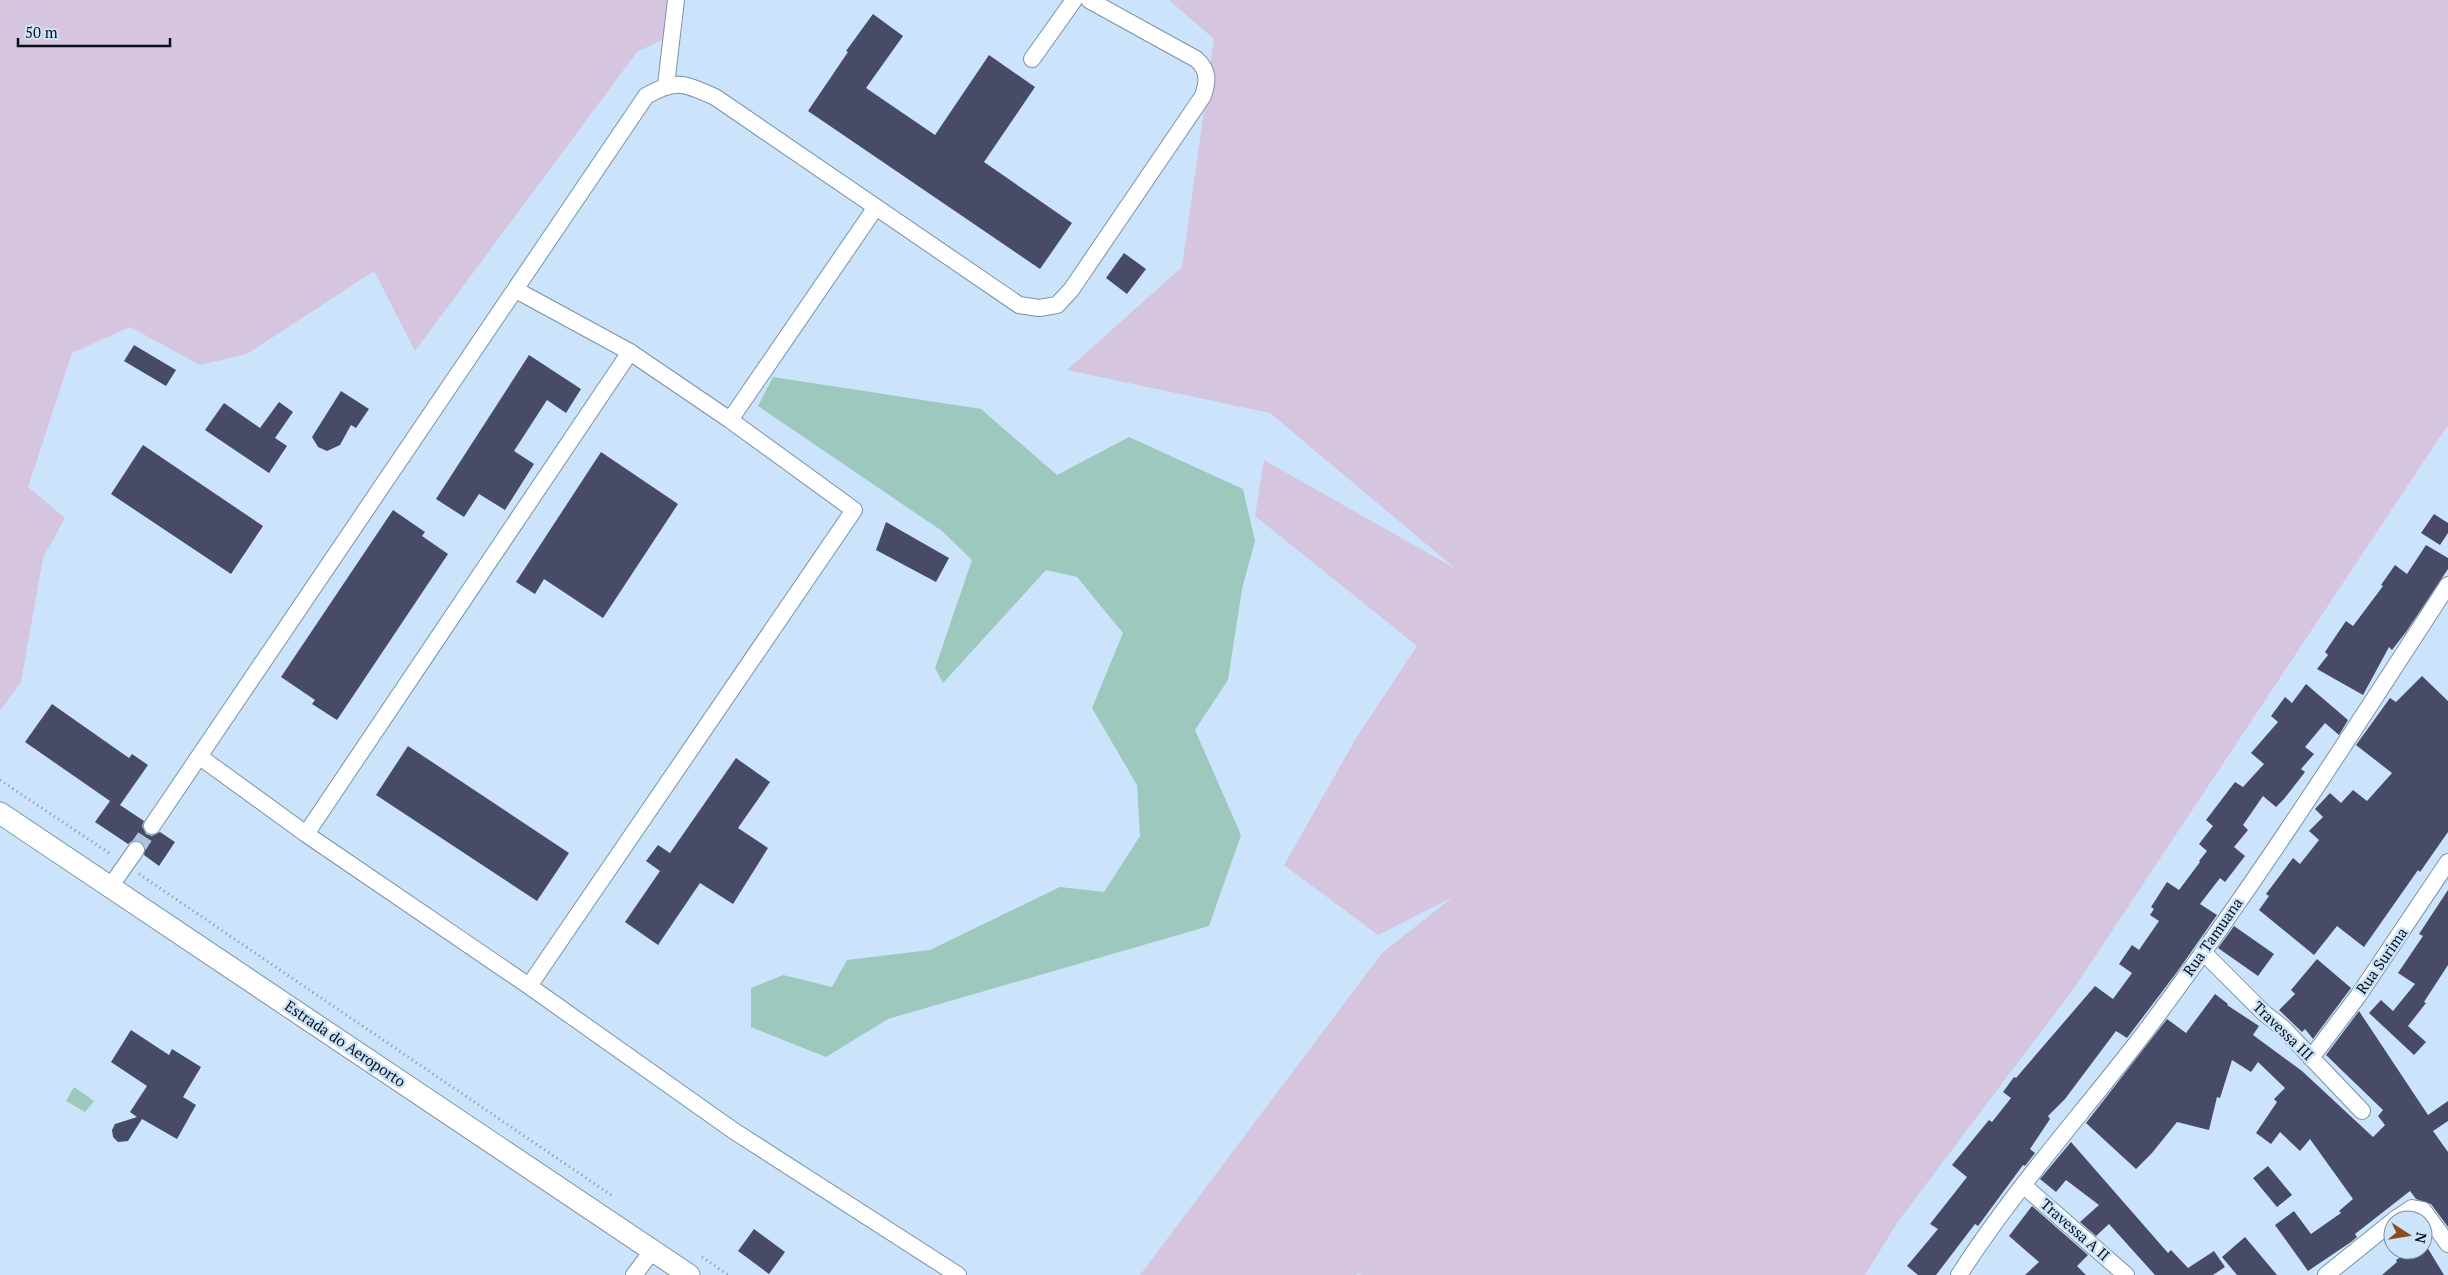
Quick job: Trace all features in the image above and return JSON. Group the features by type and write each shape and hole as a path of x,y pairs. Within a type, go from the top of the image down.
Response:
{"street":[{"path":"666,85 676,0"},
{"path":"1032,59 1074,0"},
{"path":"152,826 646,96 666,85 688,85 715,97 1020,305 1039,308 1057,305 1071,290 1203,96 1208,81 1204,65 1196,59 1089,0"},
{"path":"730,420 876,207"},
{"path":"516,290 630,352 730,420 854,510 529,986"},
{"path":"306,834 630,352"},
{"name":"Rua Tamuana","path":"1959,1275 2023,1185 2144,1033 2203,952 2342,749 2448,585"},
{"path":"200,757 306,834 529,986 734,1131 958,1275"},
{"name":"Estrada do Aeroporto","path":"0,814 690,1275"},
{"path":"110,887 136,850"},
{"name":"Rua Surima","path":"2311,1058 2358,996 2448,862"},
{"name":"Travessa III","path":"2203,952 2264,1013 2283,1028 2362,1111"},
{"name":"Travessa A II","path":"2023,1185 2126,1275"},
{"path":"2409,1210 2412,1208 2423,1210"},
{"path":"2433,1224 2448,1244"},
{"path":"2326,1275 2383,1229"},
{"path":"634,1275 653,1250"}],"path":[{"path":"0,780 622,1202"},
{"path":"695,1253 728,1275"}],"shaded area":[{"path":"0,0 669,0 666,38 637,52 415,351 374,271 247,354 200,365 130,327 72,353 28,487 65,518 43,558 21,682 0,711"},
{"path":"1169,0 2448,0 2448,425 2074,988 1897,1223 1865,1275 1361,1275 1358,1273 1356,1275 1140,1275 1382,953 1453,897 1378,935 1284,865 1358,735 1417,646 1255,516 1264,460 1456,569 1270,413 1067,370 1182,267 1214,39"},
{"path":"773,377 981,409 1057,475 1129,437 1243,489 1255,541 1242,589 1228,680 1195,730 1241,835 1209,926 888,1019 826,1057 751,1027 751,988 783,975 832,987 847,960 930,950 1060,887 1104,892 1140,836 1137,785 1092,708 1123,633 1077,577 1046,570 943,683 935,668 972,560 942,531 758,406"},
{"path":"74,1087 94,1101 85,1112 66,1101"}],"building":[{"path":"873,14 903,36 866,88 935,135 989,55 1035,87 984,162 1072,223 1040,269 808,111 848,52 846,51"},
{"path":"1124,253 1146,269 1127,294 1106,278"},
{"path":"134,345 176,370 166,386 124,361"},
{"path":"529,355 581,389 566,413 547,400 514,451 534,464 505,510 479,494 464,517 436,499"},
{"path":"341,391 369,409 356,428 351,425 340,445 327,451 318,447 312,437"},
{"path":"279,402 293,412 275,438 287,446 269,473 205,430 224,403 260,428"},
{"path":"143,445 263,526 231,574 111,494"},
{"path":"601,452 678,504 603,618 544,579 535,594 516,582"},
{"path":"393,510 425,532 422,536 448,554 337,720 312,704 315,700 281,677"},
{"path":"2434,514 2448,523 2448,533 2440,545 2421,533"},
{"path":"886,522 949,558 936,582 876,550"},
{"path":"2426,545 2448,558 2448,569 2406,632 2392,650 2389,647 2363,695 2317,669 2328,655 2325,652 2346,621 2353,626 2383,586 2381,585 2395,565 2407,574"},
{"path":"2422,676 2448,701 2448,832 2420,872 2418,870 2364,947 2337,926 2314,955 2259,910 2269,896 2266,894 2293,858 2300,864 2319,840 2309,831 2323,817 2315,809 2330,793 2341,803 2353,790 2367,801 2392,773 2356,745 2390,698 2396,702"},
{"path":"2306,684 2348,720 2339,735 2325,723 2305,747 2314,754 2301,769 2305,772 2284,799 2276,807 2263,796 2243,825 2248,830 2234,847 2245,856 2225,882 2220,878 2200,904 2217,915 2177,972 2127,1038 2116,1031 2065,1099 2048,1116 2050,1119 2030,1149 2035,1153 2025,1166 2023,1165 1978,1226 1975,1224 1936,1275 1918,1275 1907,1266 1938,1229 1930,1224 1967,1177 1952,1165 1989,1120 1992,1122 2011,1098 2003,1092 2014,1077 2016,1078 2095,986 2113,999 2132,973 2119,964 2132,945 2139,950 2159,921 2150,915 2154,909 2151,907 2167,882 2179,890 2200,862 2207,851 2199,844 2213,826 2206,820 2235,782 2243,787 2264,764 2251,753 2278,722 2271,716 2285,697 2292,703"},
{"path":"52,704 129,758 132,754 148,765 120,805 144,821 142,826 146,834 152,836 160,832 175,842 159,866 144,855 145,846 141,842 132,841 128,844 95,822 110,801 25,742"},
{"path":"408,746 569,853 537,901 376,795"},
{"path":"736,758 770,782 738,828 768,848 733,904 700,883 658,945 625,922 660,871 646,861 658,845 670,853"},
{"path":"2448,890 2448,965 2424,1002 2426,1003 2408,1026 2426,1042 2414,1055 2369,1013 2381,1000 2393,1011 2415,984 2398,973 2423,936 2419,934"},
{"path":"2234,926 2274,954 2258,976 2218,948"},
{"path":"2317,959 2351,988 2313,1039 2305,1029 2302,1032 2279,1010 2295,994 2291,990"},
{"path":"2215,994 2227,1005 2259,1026 2253,1035 2302,1071 2373,1137 2385,1125 2378,1116 2383,1110 2326,1055 2359,1011 2428,1115 2448,1101 2448,1121 2433,1131 2448,1152 2448,1227 2431,1204 2416,1199 2410,1191 2386,1210 2383,1210 2383,1212 2355,1234 2357,1237 2351,1242 2308,1271 2275,1225 2294,1211 2311,1234 2341,1213 2339,1211 2353,1199 2310,1139 2300,1151 2280,1132 2271,1144 2256,1133 2277,1102 2274,1099 2285,1088 2258,1062 2251,1072 2232,1060 2220,1098 2217,1097 2209,1130 2177,1122 2152,1153 2136,1169 2086,1123 2167,1019 2186,1033"},
{"path":"131,1030 169,1055 172,1049 201,1067 183,1097 196,1105 177,1139 142,1119 128,1141 118,1142 113,1137 112,1130 115,1124 137,1117 130,1112 147,1086 111,1062"},
{"path":"2071,1142 2168,1253 2171,1250 2188,1268 2214,1251 2225,1267 2213,1275 2155,1275 2109,1224 2096,1236 2080,1222 2099,1205 2066,1180 2056,1192 2040,1179"},
{"path":"2268,1166 2292,1195 2277,1207 2253,1178"},
{"path":"2032,1206 2088,1255 2077,1266 2086,1275 2025,1275 2039,1262 2009,1236"},
{"path":"754,1229 785,1252 769,1274 738,1251"},
{"path":"2245,1237 2277,1275 2237,1275 2222,1257"},
{"path":"2433,1257 2444,1275 2382,1275 2397,1262 2396,1260 2433,1260"}],"tunnel":[{"path":"136,850 152,826"}]}
